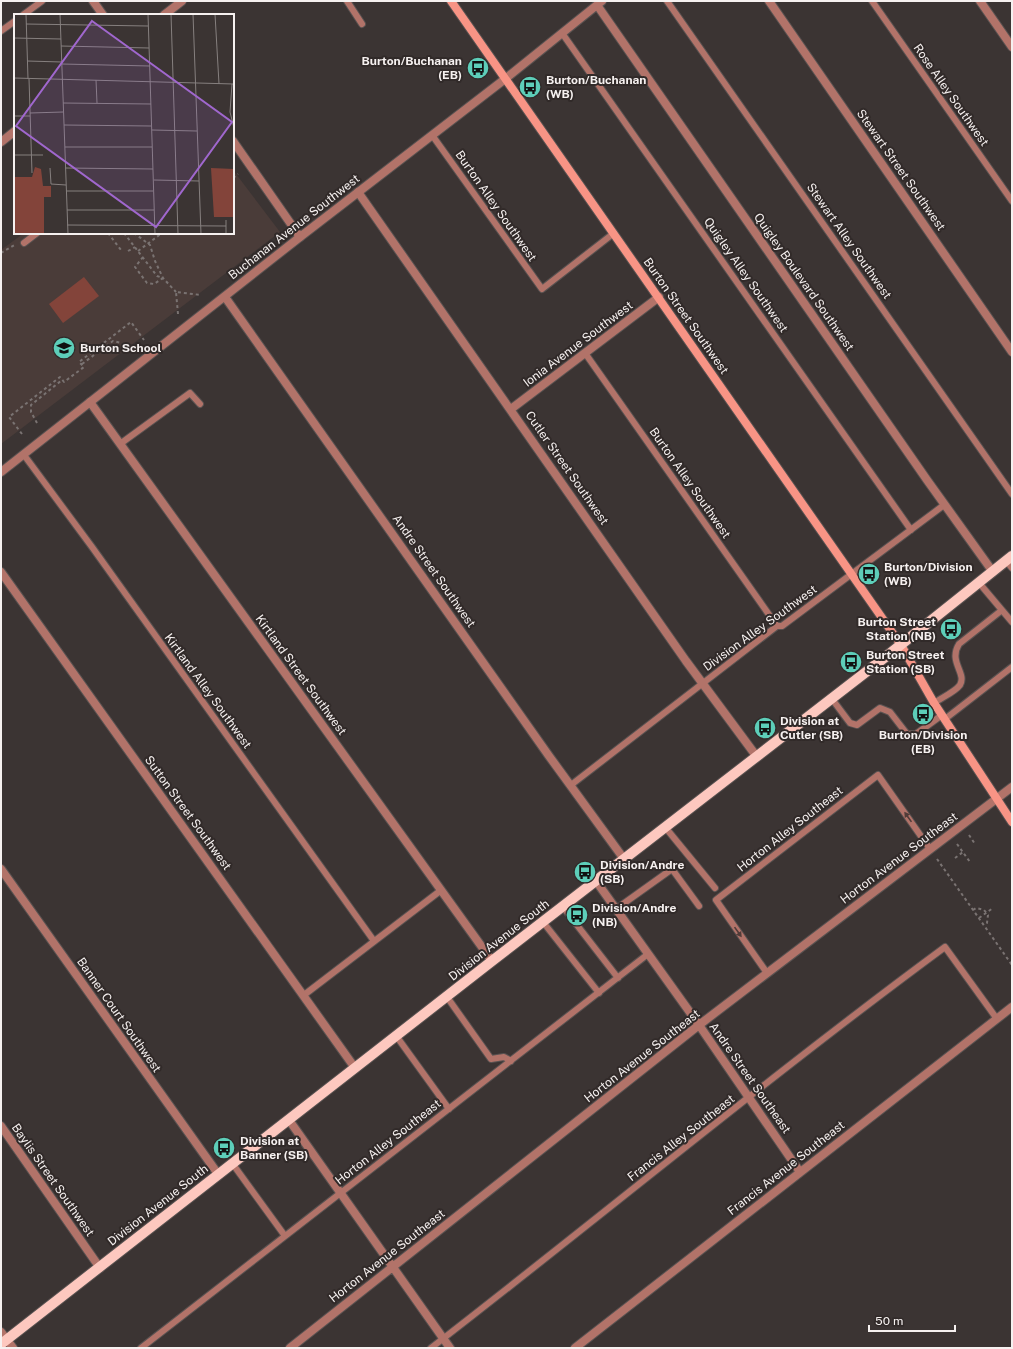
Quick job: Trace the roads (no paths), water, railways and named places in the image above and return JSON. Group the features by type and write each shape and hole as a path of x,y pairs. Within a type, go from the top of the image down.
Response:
{"main road":[{"name":"Burton Street Southwest","path":"451,1 901,645 934,703 1012,822"},
{"name":"Division Avenue South","path":"3,1338 100,1268 232,1163 397,1037 492,961 832,699 980,584 993,572 1010,562"}],"street":[{"path":"93,1 102,14"},
{"path":"165,14 182,1"},
{"name":"Stewart Street Southwest","path":"769,1 1012,352"},
{"path":"980,1 1012,47"},
{"name":"Buchanan Avenue Southwest","path":"1,472 300,236 505,79 600,3"},
{"name":"Quigley Boulevard Southwest","path":"600,3 944,505 993,572"},
{"path":"1,142 14,132"},
{"path":"234,141 300,236"},
{"name":"Cutler Street Southwest","path":"358,192 702,683 756,757"},
{"name":"Andre Street Southwest","path":"225,296 624,859"},
{"name":"Ionia Avenue Southwest","path":"511,409 658,297"},
{"name":"Kirtland Street Southwest","path":"90,402 440,891 492,961"},
{"name":"Sutton Street Southwest","path":"1,572 355,1068"},
{"name":"Horton Avenue Southeast","path":"290,1348 699,1025 1012,787"},
{"name":"Banner Court Southwest","path":"1,869 218,1174"},
{"name":"Andre Street Southeast","path":"596,881 699,1025 800,1172"},
{"name":"Francis Avenue Southeast","path":"575,1348 1012,1007"},
{"path":"289,1120 450,1348"},
{"name":"Baylis Street Southwest","path":"1,1126 100,1268"},
{"path":"3,1338 13,1348"}],"lane":[{"path":"24,14 42,1"},
{"path":"347,1 362,24"},
{"name":"Stewart Alley Southwest","path":"667,1 1012,494"},
{"name":"Rose Alley Southwest","path":"872,1 1012,201"},
{"path":"1,31 14,22"},
{"name":"Quigley Alley Southwest","path":"562,33 911,530"},
{"name":"Burton Alley Southwest","path":"432,135 542,289 614,233"},
{"path":"24,243 36,234"},
{"name":"Burton Alley Southwest","path":"585,353 777,626"},
{"path":"120,444 190,393 200,404"},
{"name":"Kirtland Alley Southwest","path":"24,454 374,941"},
{"name":"Division Alley Southwest","path":"571,786 777,626 782,626 944,505"},
{"path":"980,584 1012,622"},
{"path":"934,703 960,685 962,677 956,662 955,651 959,644 1002,610"},
{"path":"832,699 850,723 857,725 880,708 890,712 907,734 916,734 943,717 1012,668"},
{"name":"Horton Alley Southeast","path":"768,973 716,900 878,775 930,849"},
{"path":"665,827 715,888"},
{"path":"616,909 672,869 699,906"},
{"path":"304,995 440,891"},
{"path":"563,906 618,978"},
{"path":"544,922 599,993"},
{"name":"Francis Alley Southeast","path":"431,1348 750,1098 840,1024 945,947 997,1019"},
{"name":"Horton Alley Southeast","path":"141,1348 648,954"},
{"path":"447,997 492,1059 504,1057 511,1061"},
{"path":"397,1037 448,1109"},
{"path":"232,1163 285,1236"}],"place":[{"name":"Burton/Buchanan (EB)","path":"478,68"},
{"name":"Burton/Buchanan (WB)","path":"530,87"},
{"name":"Burton School","path":"64,348"},
{"name":"Burton/Division (WB)","path":"869,574"},
{"name":"Burton Street Station (NB)","path":"951,629"},
{"name":"Burton Street Station (SB)","path":"851,662"},
{"name":"Burton/Division (EB)","path":"923,714"},
{"name":"Division at Cutler (SB)","path":"765,728"},
{"name":"Division/Andre (SB)","path":"585,872"},
{"name":"Division/Andre (NB)","path":"577,915"},
{"name":"Division at Banner (SB)","path":"224,1148"}]}
